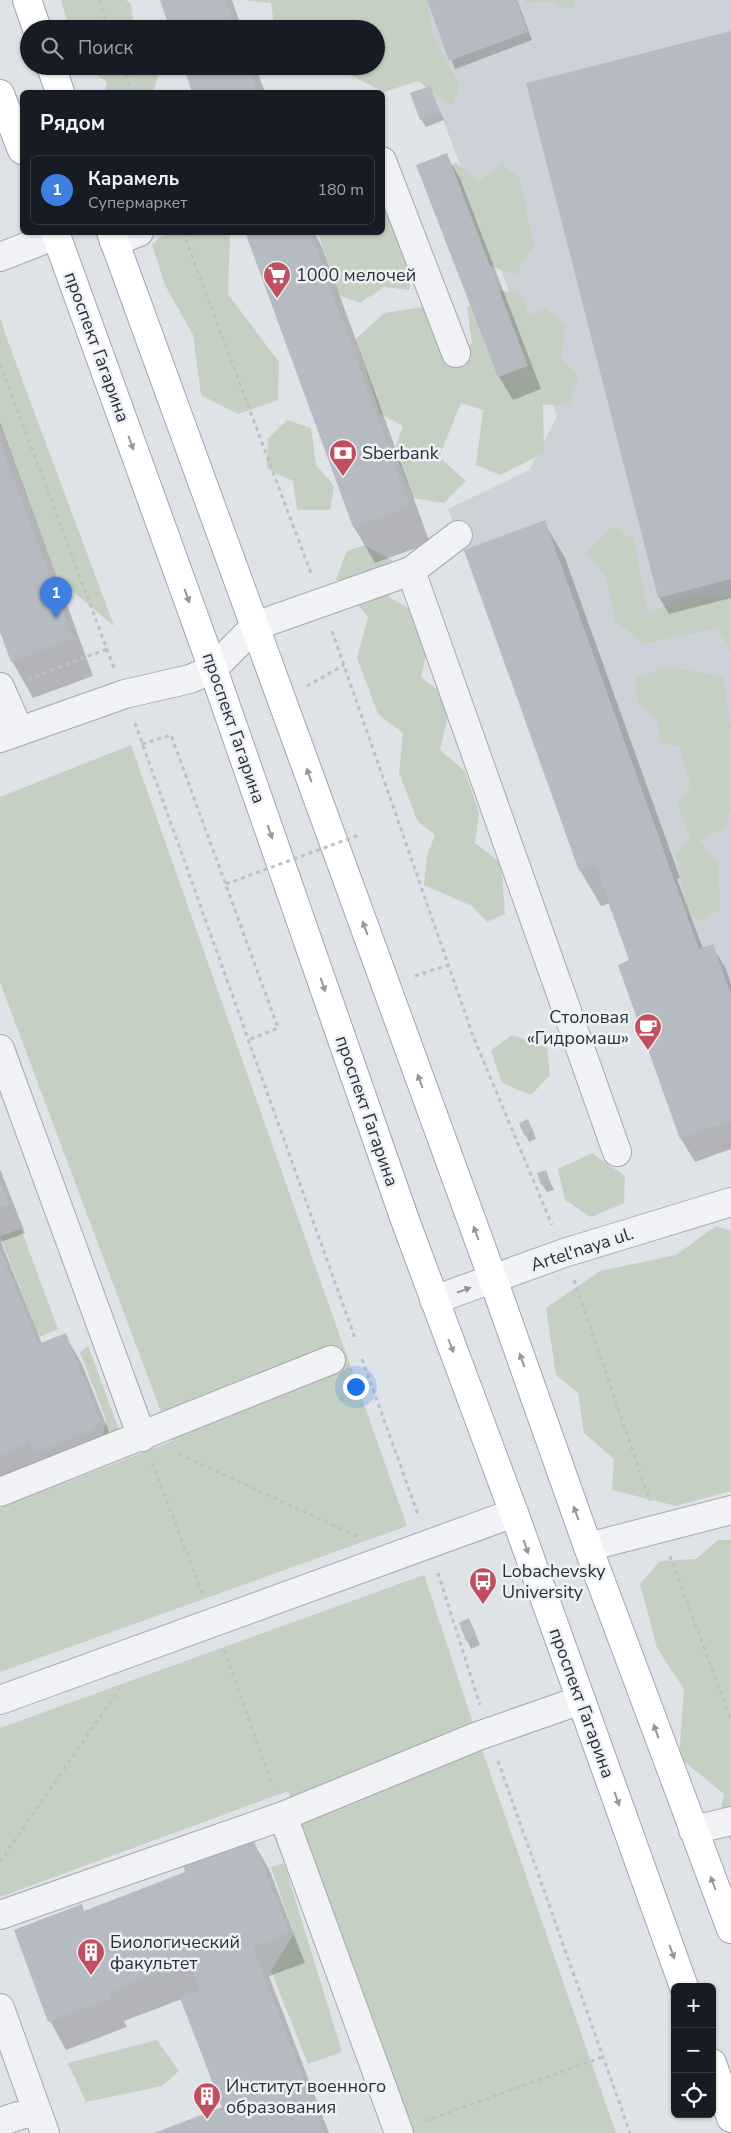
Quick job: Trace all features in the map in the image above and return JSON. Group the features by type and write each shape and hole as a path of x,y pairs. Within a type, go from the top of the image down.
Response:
{"main road":[{"path":"27,0 34,20"},
{"path":"54,75 59,90"},
{"path":"0,94 20,145"},
{"name":"проспект Гагарина","path":"56,235 213,670 434,1300 514,1512 683,1983"},
{"path":"121,236 255,626 493,1279 588,1547 731,1929"},
{"path":"715,2073 731,2118"}],"street":[{"path":"385,169 456,353"},
{"path":"0,257 54,235"},
{"path":"0,688 9,734 124,694 190,679 213,670 255,626 411,571 458,535"},
{"path":"411,571 617,1152"},
{"path":"0,1049 142,1437"},
{"name":"Artel'naya ul.","path":"434,1300 564,1253 731,1202"},
{"path":"0,1492 142,1437 331,1360"},
{"path":"588,1547 731,1510"},
{"path":"0,1700 514,1512"},
{"path":"0,1915 283,1816 489,1733 581,1700"},
{"path":"283,1816 399,2132"},
{"path":"693,1830 731,1821"},
{"path":"0,2008 41,2121 0,2122"}],"path":[{"path":"99,0 106,20"},
{"path":"126,75 131,90"},
{"path":"184,235 322,603 473,1036 564,1253 659,1528 731,1720"},
{"path":"0,364 124,694 358,1348"},
{"path":"0,688 107,649"},
{"path":"307,694 304,688 344,665"},
{"path":"142,744 171,735 273,1014 278,1028 248,1040"},
{"path":"226,884 359,836"},
{"path":"410,977 448,965"},
{"path":"362,1357 428,1543 489,1733 630,2133"},
{"path":"142,1437 398,1555"},
{"path":"0,1862 120,1687"},
{"path":"399,2132 603,2057"}],"shaded area":[{"path":"397,0 731,0 731,1121 680,1139 618,965 629,960 595,865 479,591 448,509 529,470 557,416"}],"green space":[{"path":"61,0 126,0 131,4 133,20 67,20"},
{"path":"243,0 428,0 432,34 460,86 451,106 418,81 385,92 385,90 380,90 350,75 385,75 385,20 273,20 271,3"},
{"path":"524,0 576,0 570,11 553,1 527,3"},
{"path":"97,75 159,75 154,90 105,90 107,82"},
{"path":"455,162 478,181 502,164 520,179 534,245 516,275 472,259 442,179"},
{"path":"385,170 419,223 409,290 384,287 360,303 339,295 319,235 385,235"},
{"path":"162,235 230,235 228,294 279,362 278,400 238,414 201,395 193,335 165,285 152,245"},
{"path":"488,288 520,294 530,315 546,308 565,326 561,357 579,377 569,404 543,405 544,453 500,475 476,465 483,410 461,403 439,457 466,481 444,503 413,498 394,451 403,426 380,414 356,339 384,313 430,306 447,351 472,344 467,307"},
{"path":"0,317 114,626 57,578 0,424"},
{"path":"287,420 311,428 316,465 334,486 330,510 297,510 293,481 267,469 268,439"},
{"path":"612,526 634,539 648,614 688,595 731,596 731,651 718,628 644,644 615,621 607,579 587,553"},
{"path":"364,545 392,560 389,597 413,611 427,650 421,677 439,691 448,715 440,750 465,771 479,813 475,843 501,863 505,914 487,922 472,906 424,885 427,856 435,835 418,822 399,773 403,733 378,714 357,658 368,617 336,579 347,551"},
{"path":"668,667 723,676 731,731 731,811 724,829 700,840 718,865 720,910 699,922 687,907 676,855 690,837 677,804 691,785 680,747 660,742 658,719 638,703 635,678"},
{"path":"131,745 407,1526 0,1672 0,1508 172,1441 0,982 0,797"},
{"path":"512,1035 547,1047 550,1075 531,1095 502,1083 491,1050"},
{"path":"592,1153 625,1176 624,1203 591,1217 565,1200 558,1169"},
{"path":"716,1226 731,1231 731,1491 676,1506 612,1490 614,1459 584,1433 578,1393 556,1375 546,1308 600,1271 676,1255"},
{"path":"21,1229 58,1329 39,1337 0,1236"},
{"path":"88,1346 121,1435 102,1442 106,1420 80,1352"},
{"path":"718,1540 731,1540 731,1842 719,1819 724,1794 679,1757 684,1689 657,1648 640,1584 660,1561 696,1559"},
{"path":"424,1575 481,1747 616,2133 414,2133 288,1791 0,1897 0,1728"},
{"path":"284,1863 342,2052 308,2064 271,1971 294,1934 271,1867"},
{"path":"157,2040 179,2071 162,2086 86,2102 68,2063"}],"building":[{"path":"160,0 225,0 232,20 167,20"},
{"path":"427,0 516,0 528,32 449,61"},
{"path":"731,31 731,579 658,598 526,83"},
{"path":"186,75 251,75 257,90 191,90"},
{"path":"430,86 440,112 420,120 410,93"},
{"path":"447,153 528,366 498,377 416,165"},
{"path":"246,235 311,235 410,506 353,527"},
{"path":"0,441 73,639 11,662 0,632"},
{"path":"545,520 699,949 713,944 731,995 731,1121 680,1139 618,965 629,960 595,865 579,871 464,550"},
{"path":"528,1119 533,1131 524,1135 519,1123"},
{"path":"546,1170 550,1182 541,1185 537,1173"},
{"path":"0,1180 9,1204 0,1207"},
{"path":"0,1250 38,1344 66,1333 101,1423 94,1425 95,1429 33,1454 29,1443 0,1455"},
{"path":"469,1618 477,1637 466,1641 459,1623"},
{"name":"Биологический факультет","path":"253,1838 289,1933 253,1947 324,2133 154,2133 222,2107 180,1998 200,1990 189,1961 109,1992 111,1998 48,2022 14,1930 82,1904 84,1911 185,1872 183,1865"}],"place":[{"name":"1000 мелочей","path":"277,299"},
{"name":"Sberbank","path":"343,477"},
{"name":"Карамель","path":"56,618"},
{"name":"Столовая «Гидромаш»","path":"648,1051"},
{"name":"Lobachevsky University","path":"483,1605"},
{"name":"Биологический факультет","path":"91,1976"},
{"name":"Институт военного образования","path":"207,2120"}]}
